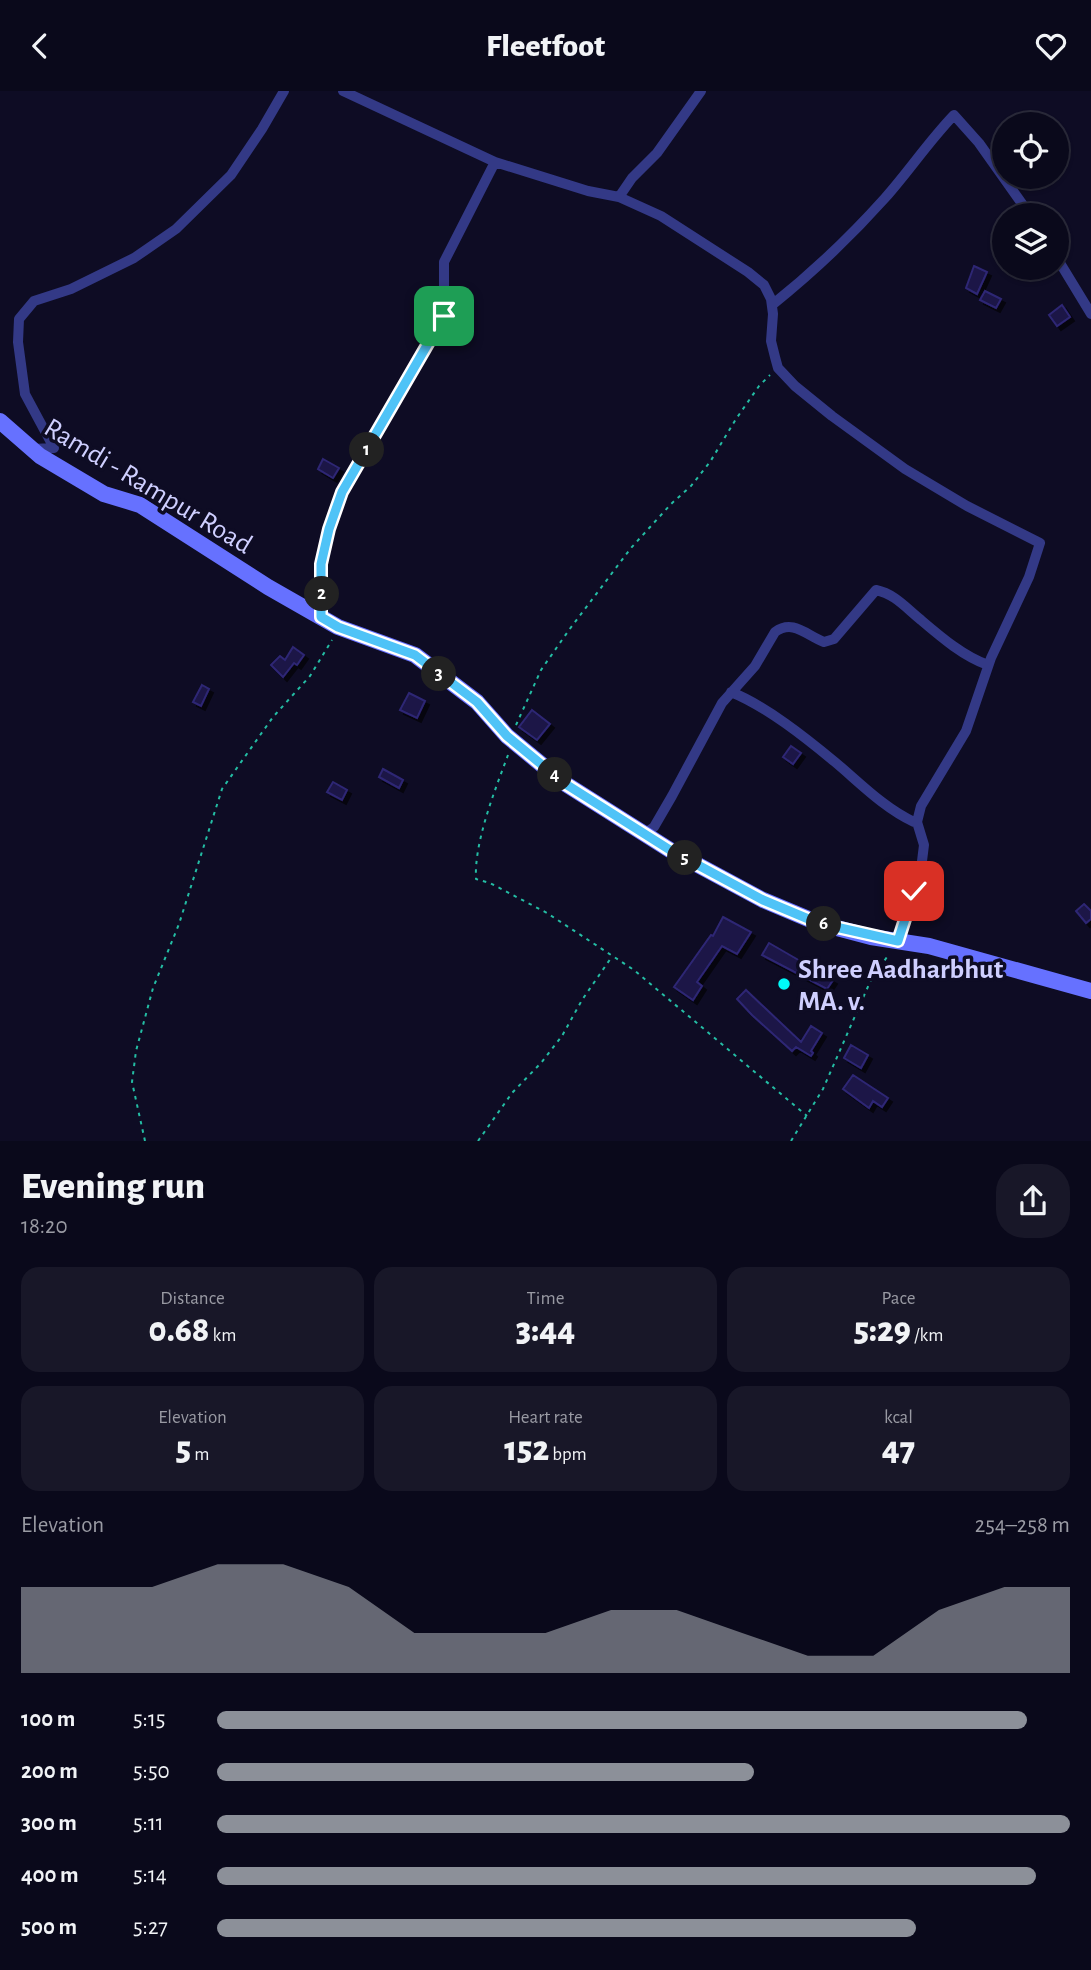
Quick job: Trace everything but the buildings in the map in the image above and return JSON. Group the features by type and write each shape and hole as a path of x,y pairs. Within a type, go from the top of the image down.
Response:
{"main road":[{"name":"Ramdi - Rampur Road","path":"0,421 32,449 104,494 140,505 268,587 338,627 415,655 477,702 510,738 564,783 644,834 763,900 818,923 929,946 1091,991"}],"street":[{"path":"32,449 54,448 24,394 18,342 19,319 34,301 71,289 134,258 176,229 231,175 284,91"},
{"path":"343,91 495,162 588,191 619,197 661,216 748,272 764,285 772,305 771,341 778,368 795,386 905,469 967,506 1040,543 1029,577 988,665 966,731 921,806 917,822 924,845 921,869 898,941"},
{"path":"619,197 632,178 657,153 701,91"},
{"path":"772,305 808,275 887,197 954,115 979,143 1022,203"},
{"path":"321,617 321,564 329,529 342,492 444,316 444,262 495,162"},
{"path":"1069,278 1091,314"},
{"path":"644,834 654,827 722,702 755,666 775,632 783,626 790,625 824,642 834,639 876,590 891,595 975,661 988,665"},
{"path":"731,691 797,732 878,799 914,822"}],"path":[{"path":"778,368 759,386 710,462 631,548 541,670 510,738 475,858 476,879 490,883 533,905 634,970 807,1116"},
{"path":"145,1140 132,1082 136,1051 150,996 179,924 222,789 273,717 310,675 338,627"},
{"path":"791,1140 826,1081 870,982 898,941"},
{"path":"478,1140 512,1093 562,1036 582,1000 612,957"}],"place":[{"name":"Shree Aadharbhut MA. v.","path":"784,984"}],"route":[{"path":"444,316 342,492 329,529 321,564 321,617 338,627 415,655 477,702 507,736 564,783 670,850 763,900 818,923 898,941 914,891"}]}
